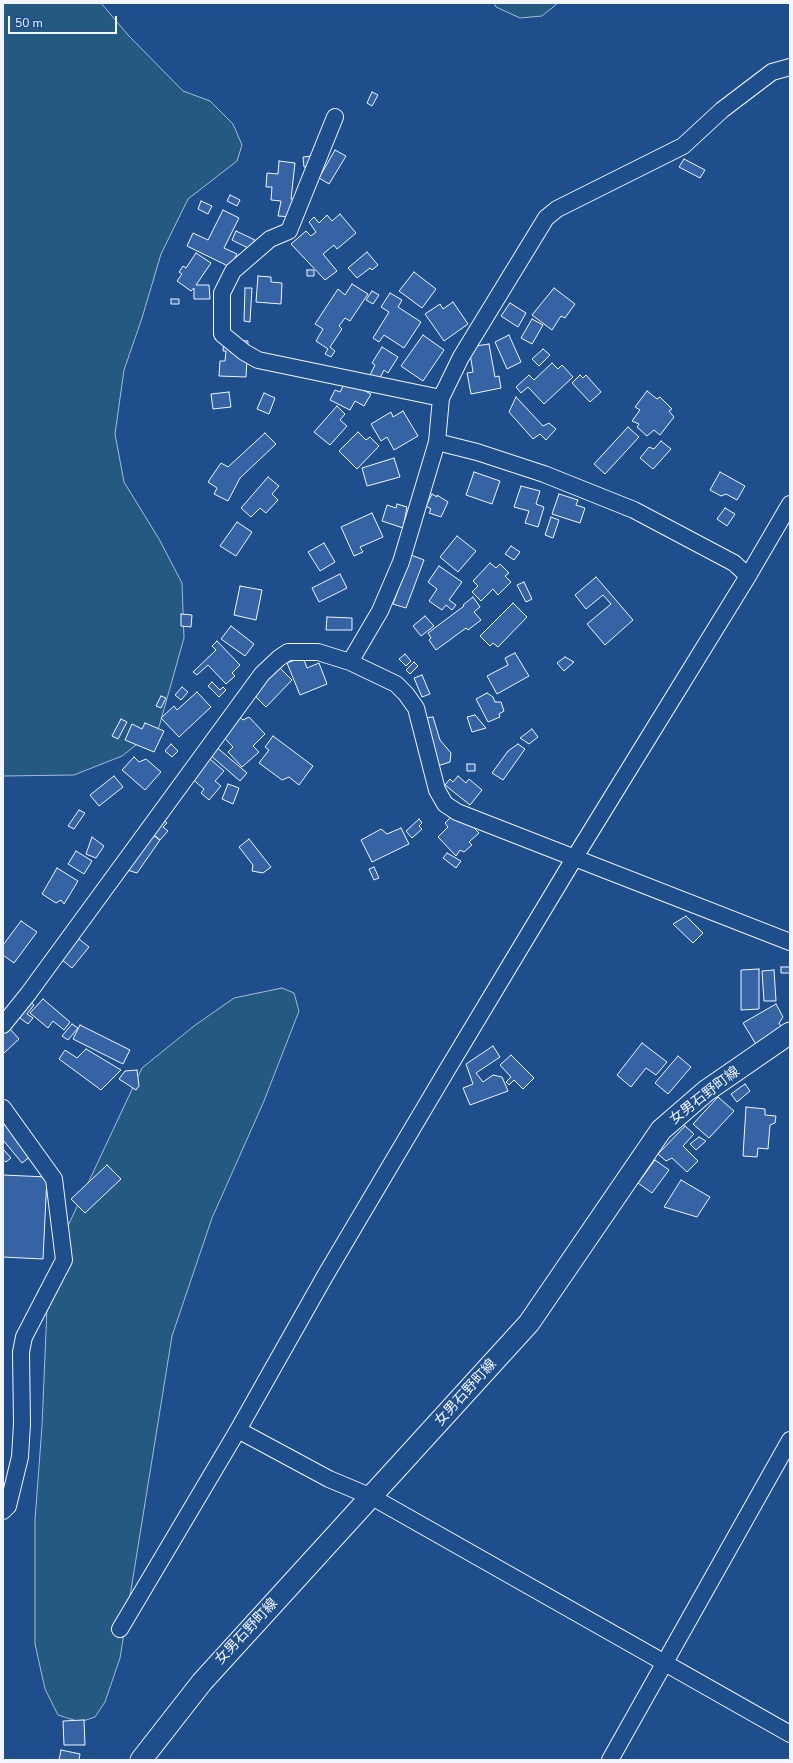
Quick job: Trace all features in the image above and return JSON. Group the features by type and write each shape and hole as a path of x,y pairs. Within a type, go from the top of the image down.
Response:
{"main road":[{"name":"女男石野町線","path":"142,1760 202,1682 529,1323 661,1130 706,1091 790,1033"}],"street":[{"path":"350,662 380,611 401,562 437,442 441,398 461,357 546,218 557,210 683,146 722,110 772,72 790,67"},
{"path":"335,117 289,231 270,239 233,271 222,293 222,334 244,352 258,360 441,398"},
{"path":"437,442 477,452 544,474 634,510 734,563 748,576"},
{"path":"120,1629 238,1430 325,1276 575,857 748,576 790,504"},
{"path":"3,1025 28,994 262,674 279,658 288,652 318,652 350,662 396,684 416,708 436,790 446,804 457,812 790,942"},
{"path":"3,1108 54,1179 64,1260 24,1337 21,1352 22,1424 20,1457 8,1506 3,1511"},
{"path":"238,1430 328,1479 372,1497 664,1664 790,1734"},
{"path":"610,1760 790,1440"}],"shaded area":[{"path":"3,3 101,3 128,35 183,91 210,101 233,124 242,145 237,161 188,199 161,254 142,318 124,370 115,434 124,482 159,539 182,583 184,638 159,727 122,756 74,775 3,776"},
{"path":"494,3 558,3 542,16 520,18 496,7"},
{"path":"282,988 294,993 299,1011 264,1101 212,1218 172,1336 120,1658 105,1702 95,1717 80,1722 58,1715 45,1689 35,1644 35,1520 42,1426 47,1308 67,1228 142,1068 194,1026 234,998"}],"building":[{"path":"372,92 378,95 372,106 367,103"},
{"path":"335,150 346,156 329,184 319,178"},
{"path":"312,156 312,167 304,167 303,157"},
{"path":"684,159 705,170 700,178 679,167"},
{"path":"279,161 295,163 291,199 295,199 292,217 278,216 281,201 271,200 272,187 266,187 267,173 278,174"},
{"path":"230,195 240,200 237,206 227,201"},
{"path":"201,201 212,206 208,214 198,209"},
{"path":"223,210 239,218 224,248 237,254 230,267 187,246 193,233 208,240"},
{"path":"340,214 356,233 337,249 334,245 323,254 337,271 325,280 291,244 306,231 311,236 316,232 309,222 314,217 319,223 327,215 332,221"},
{"path":"236,231 255,240 250,249 232,240"},
{"path":"367,252 378,265 372,270 370,268 357,278 348,268"},
{"path":"196,253 211,263 196,285 209,285 210,299 194,299 194,288 191,291 177,281 182,274 179,272 183,266 186,268"},
{"path":"307,270 314,270 314,276 307,276"},
{"path":"414,272 436,289 422,308 399,291"},
{"path":"258,276 271,277 271,282 282,283 281,304 256,302"},
{"path":"352,284 368,294 350,321 345,318 339,326 342,329 330,347 335,351 331,357 325,354 328,349 316,341 323,329 315,324 338,289 345,295"},
{"path":"245,288 252,288 250,322 244,321"},
{"path":"554,288 575,304 565,318 561,316 552,330 532,315"},
{"path":"372,291 379,295 373,304 366,300"},
{"path":"390,293 402,300 398,307 421,322 404,348 384,335 379,342 373,338 389,312 381,307"},
{"path":"171,299 179,299 179,304 171,304"},
{"path":"453,302 468,324 444,341 425,314 440,304 443,309"},
{"path":"510,303 526,313 518,327 501,316"},
{"path":"532,319 543,325 532,344 521,338"},
{"path":"423,335 444,350 423,381 401,366"},
{"path":"509,335 521,362 507,369 495,342"},
{"path":"224,340 248,341 246,377 219,376 220,361 225,361 226,351 223,351"},
{"path":"489,344 495,377 499,376 501,388 471,394 467,373 473,372 469,347"},
{"path":"382,347 398,357 388,373 384,370 379,380 370,375 375,365 372,363"},
{"path":"543,349 550,355 539,366 532,359"},
{"path":"552,363 558,369 562,365 573,377 544,404 528,387 521,393 516,387 529,375 534,380"},
{"path":"580,375 583,378 586,375 601,392 590,402 572,383"},
{"path":"346,381 371,394 364,406 355,401 350,410 330,400 335,390 340,392"},
{"path":"647,391 657,399 660,397 672,409 669,411 674,417 660,435 654,430 647,436 637,427 639,424 632,421 640,410 635,407"},
{"path":"229,392 231,407 213,409 211,394"},
{"path":"264,393 275,398 269,414 257,409"},
{"path":"516,397 543,426 549,423 556,429 546,440 540,434 533,439 509,412"},
{"path":"337,406 345,414 340,420 347,426 330,445 314,432"},
{"path":"403,411 418,436 394,450 387,437 381,441 371,424 391,412 393,417"},
{"path":"628,427 639,437 605,474 594,464"},
{"path":"358,432 366,440 370,437 379,446 357,469 339,451"},
{"path":"265,433 276,444 240,478 228,501 214,494 217,488 208,482 221,463 228,467"},
{"path":"661,441 671,449 653,469 640,458 649,447 654,449"},
{"path":"394,458 400,477 367,486 362,468"},
{"path":"474,472 500,481 492,504 466,495"},
{"path":"720,472 745,486 737,500 726,494 721,496 710,490"},
{"path":"268,477 279,486 272,494 278,500 266,513 260,508 251,517 241,508"},
{"path":"521,486 540,491 536,504 544,507 538,527 525,523 529,511 514,507"},
{"path":"432,494 437,497 437,495 448,502 441,517 429,513 431,509 426,506"},
{"path":"559,494 578,500 576,505 585,508 580,523 552,514"},
{"path":"397,504 407,507 403,528 382,521 387,505 396,508"},
{"path":"725,508 735,514 727,526 717,519"},
{"path":"372,513 383,537 360,547 363,552 354,556 341,527"},
{"path":"551,517 559,520 553,538 545,535"},
{"path":"237,522 252,532 236,556 220,546"},
{"path":"457,536 476,551 458,572 440,557"},
{"path":"324,543 335,562 320,571 308,552"},
{"path":"511,546 520,552 514,560 505,554"},
{"path":"411,555 424,560 406,608 393,604"},
{"path":"490,563 496,568 500,564 509,573 505,576 511,582 498,595 493,589 481,601 472,592 478,586 473,581"},
{"path":"439,566 462,582 449,600 456,605 452,610 446,605 442,610 429,601 437,589 428,582"},
{"path":"340,574 347,588 319,602 312,588"},
{"path":"596,577 633,620 605,645 587,624 611,604 603,595 586,609 575,595"},
{"path":"524,582 532,599 526,602 517,585"},
{"path":"240,586 262,590 256,620 234,615"},
{"path":"473,597 480,607 474,612 481,620 468,630 466,628 436,650 429,640 431,638 428,633 464,606 463,605"},
{"path":"513,603 527,617 498,647 493,643 490,646 480,636"},
{"path":"181,614 192,615 191,627 181,626"},
{"path":"425,616 434,626 421,636 413,626"},
{"path":"327,617 352,618 352,630 326,630"},
{"path":"231,626 254,644 245,656 221,639"},
{"path":"217,641 240,665 232,673 235,676 226,684 208,665 197,675 193,672 216,650 212,646"},
{"path":"515,653 529,676 497,694 487,676 508,665 505,658"},
{"path":"405,654 411,661 406,666 399,659"},
{"path":"303,657 307,668 319,663 327,684 300,695 287,663"},
{"path":"565,657 574,662 564,671 557,663"},
{"path":"414,662 418,666 410,674 406,670"},
{"path":"279,667 292,680 266,707 253,694"},
{"path":"422,675 430,694 422,697 414,678"},
{"path":"212,682 220,690 223,687 226,690 219,697 208,686"},
{"path":"182,687 188,692 181,700 175,695"},
{"path":"197,692 211,707 179,737 161,718 174,706 177,710"},
{"path":"487,693 493,697 495,702 501,702 504,711 499,714 500,717 488,722 476,699"},
{"path":"161,696 166,698 161,708 156,706"},
{"path":"236,714 243,720 249,717 265,734 253,746 259,752 242,767 228,752 233,747 218,731"},
{"path":"475,715 486,728 472,732 467,717"},
{"path":"433,717 440,740 451,753 450,762 431,768 423,718"},
{"path":"121,719 127,722 118,739 112,736"},
{"path":"145,723 164,731 154,752 125,740 132,724 142,729"},
{"path":"532,729 538,737 529,744 520,738"},
{"path":"273,736 313,766 299,785 289,777 282,780 259,763 269,750 265,747"},
{"path":"208,740 247,773 240,781 202,748"},
{"path":"171,744 178,751 172,757 165,751"},
{"path":"518,744 525,749 503,780 492,773 508,751"},
{"path":"203,753 224,771 215,781 221,786 209,800 201,793 204,789 182,770 190,760"},
{"path":"134,757 139,762 146,759 161,772 145,790 122,770"},
{"path":"467,764 475,764 475,771 467,771"},
{"path":"114,776 123,787 99,806 90,795"},
{"path":"458,776 466,783 469,779 482,790 470,805 445,785 450,779 453,782"},
{"path":"228,784 239,788 233,804 222,799"},
{"path":"79,810 85,813 74,829 68,826"},
{"path":"457,811 479,833 469,842 472,845 464,852 460,850 456,856 438,837 448,827 445,823"},
{"path":"159,816 167,823 163,827 168,831 160,840 147,829"},
{"path":"419,819 422,823 419,826 422,829 412,838 406,831"},
{"path":"141,827 160,840 137,873 124,869"},
{"path":"401,828 409,844 372,862 361,840 381,829 387,834"},
{"path":"92,837 104,846 96,858 86,854"},
{"path":"249,839 271,867 263,873 252,871 253,865 239,847"},
{"path":"76,851 92,861 84,874 68,864"},
{"path":"447,853 461,861 456,868 443,858"},
{"path":"374,867 379,878 374,880 369,869"},
{"path":"57,868 78,881 64,904 61,900 56,903 42,894"},
{"path":"686,916 703,933 693,943 673,924"},
{"path":"21,921 37,932 14,963 3,955 3,945"},
{"path":"68,930 89,947 72,968 51,951"},
{"path":"781,967 790,967 790,973 781,973"},
{"path":"759,969 759,1009 741,1010 741,970"},
{"path":"774,970 776,1001 764,1001 762,971"},
{"path":"43,999 70,1022 64,1030 53,1021 48,1028 30,1013"},
{"path":"28,1001 34,1005 27,1014 33,1018 28,1024 16,1015"},
{"path":"776,1004 783,1017 779,1023 784,1031 757,1046 743,1023"},
{"path":"3,1021 19,1039 3,1054"},
{"path":"72,1024 78,1028 68,1040 62,1036"},
{"path":"80,1025 130,1050 123,1064 73,1039"},
{"path":"642,1043 667,1062 656,1075 646,1068 631,1087 617,1075"},
{"path":"493,1046 500,1057 476,1073 483,1082 493,1075 502,1077 508,1091 470,1105 463,1088 473,1084 466,1064"},
{"path":"86,1049 121,1070 101,1090 59,1059 65,1050 77,1058"},
{"path":"511,1055 534,1078 523,1089 514,1080 509,1085 506,1082 511,1077 500,1065"},
{"path":"678,1056 691,1067 668,1094 655,1083"},
{"path":"137,1070 139,1086 136,1090 119,1079 125,1071"},
{"path":"745,1084 750,1091 737,1102 731,1094"},
{"path":"718,1097 734,1111 709,1138 693,1124"},
{"path":"3,1103 41,1148 22,1163 3,1140"},
{"path":"746,1107 765,1109 765,1115 776,1116 775,1123 770,1125 768,1149 758,1148 757,1157 743,1156"},
{"path":"685,1126 694,1134 683,1146 698,1161 687,1172 672,1158 666,1161 658,1154"},
{"path":"699,1137 706,1141 696,1150 690,1144"},
{"path":"3,1149 11,1158 6,1162 3,1160"},
{"path":"655,1160 669,1170 652,1193 638,1183"},
{"path":"107,1165 121,1179 85,1213 71,1199"},
{"path":"3,1175 47,1177 43,1259 3,1257"},
{"path":"681,1180 710,1197 697,1217 664,1207"},
{"path":"84,1720 85,1745 64,1745 63,1721"},
{"path":"61,1750 80,1754 79,1760 59,1760"}]}
